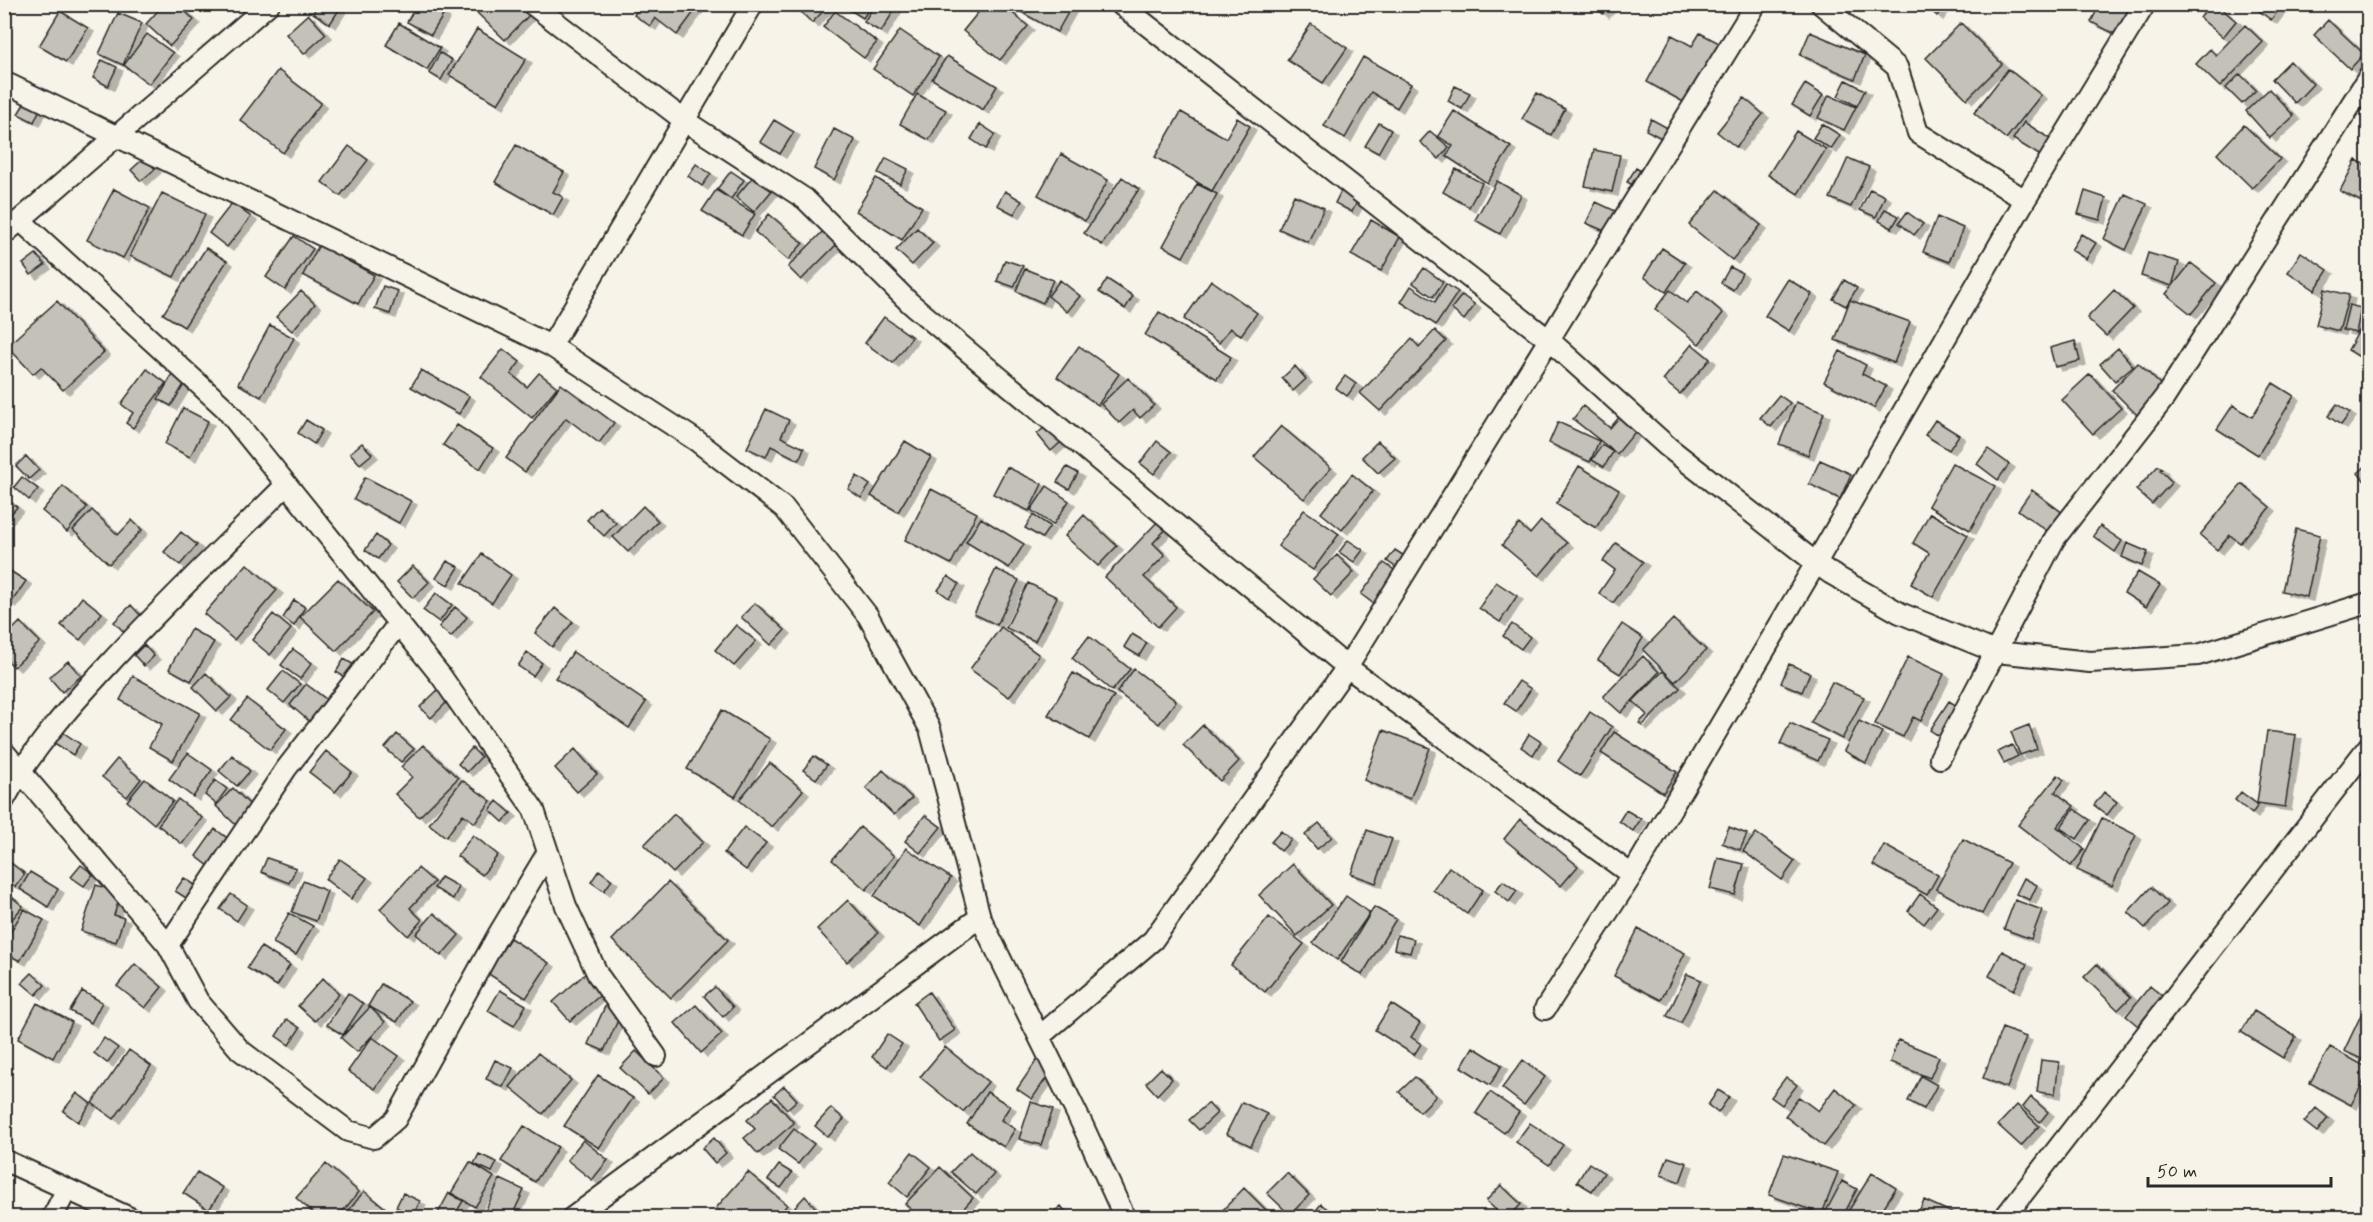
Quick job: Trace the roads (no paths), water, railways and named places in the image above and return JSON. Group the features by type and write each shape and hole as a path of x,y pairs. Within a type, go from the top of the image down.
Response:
{"street":[{"path":"4,234 269,4"},
{"path":"532,4 685,121 805,199 910,303 1347,667 1632,875"},
{"path":"551,346 753,4"},
{"path":"1120,4 1549,340 1668,447 1816,563 1900,613 1996,652 2090,662 2198,655 2368,603"},
{"path":"1039,1037 1153,940 1347,667 1756,4"},
{"path":"1821,4 1897,67 1918,133 2025,200"},
{"path":"1545,1010 1632,875 1816,563 2025,200 2145,4"},
{"path":"1940,758 2055,538 2165,397 2368,78"},
{"path":"4,82 551,346 697,441 784,508 868,616 930,729 980,917 1125,1218"},
{"path":"20,220 225,408 441,676 534,810 566,906 598,975 656,1056"},
{"path":"4,800 20,770 76,699 151,619 286,485"},
{"path":"168,945 286,769 399,623"},
{"path":"2004,1218 2368,747"},
{"path":"4,752 168,945 198,1001 240,1050 348,1131 374,1138 396,1119 498,935 548,852"},
{"path":"572,1218 980,917"},
{"path":"4,1160 130,1218"},
{"path":"52,1218 67,1189"}]}
